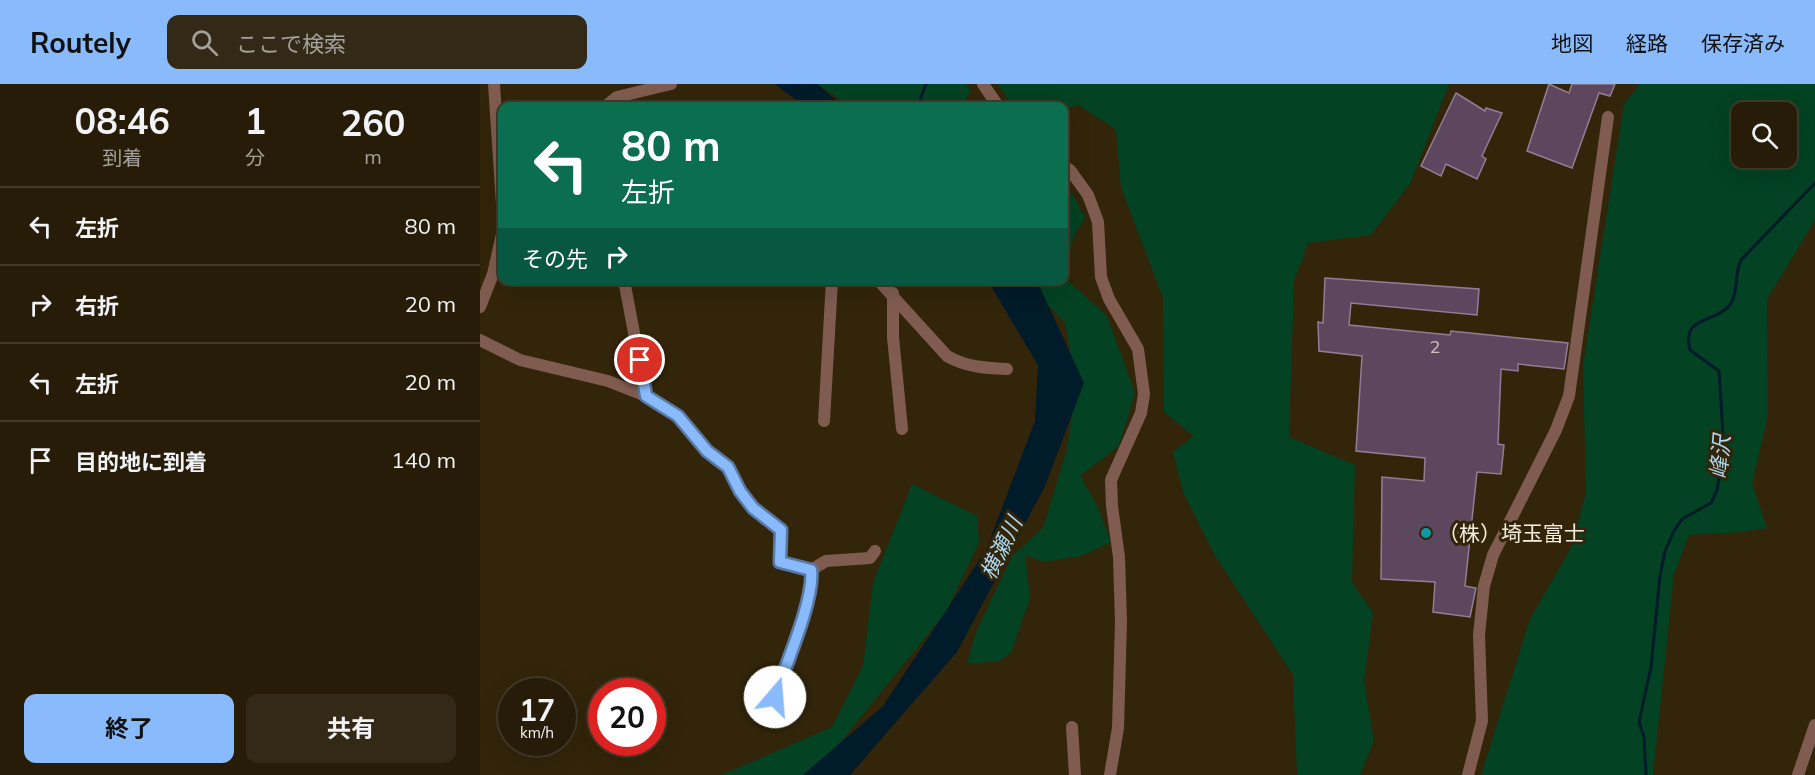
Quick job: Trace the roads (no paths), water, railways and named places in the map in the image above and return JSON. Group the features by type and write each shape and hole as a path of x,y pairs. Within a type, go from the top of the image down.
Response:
{"street":[{"path":"494,84 498,115"},
{"path":"611,102 617,97 671,84"},
{"path":"983,84 995,102"},
{"path":"1468,775 1482,721 1479,635 1484,586 1493,555 1556,430 1569,396 1608,117"},
{"path":"1068,169 1089,195 1098,222 1101,277 1109,299 1138,349 1144,394 1141,413 1111,480 1119,557 1121,622 1118,728 1110,775"},
{"path":"480,307 493,274 498,252"},
{"path":"625,285 646,396"},
{"path":"824,421 832,285"},
{"path":"883,285 947,356 959,363 1007,369"},
{"path":"892,293 893,337 902,429"},
{"path":"480,340 520,360 608,381 646,396 678,416 707,451 728,467 740,491 753,508 781,530 780,562 811,570 826,561 870,558 876,551"},
{"path":"768,719 805,606 812,579 811,570"},
{"path":"1798,775 1815,725"},
{"path":"1072,728 1075,775"}],"water":[{"path":"775,84 817,84 838,102 799,102"},
{"name":"横瀬川","path":"990,285 1039,285 1084,383 1045,486 957,652 850,775 803,775 883,706 986,550 1035,421 1038,365"}],"waterway":[{"path":"919,102 926,84"},
{"name":"峰沢","path":"1646,775 1644,737 1639,722 1651,667 1660,576 1665,551 1682,519 1711,503 1717,490 1724,449 1719,371 1690,350 1688,339 1690,331 1694,325 1723,312 1729,306 1734,296 1741,260 1815,183"}],"place":[{"name":"（株）埼玉富士","path":"1426,533"}]}
